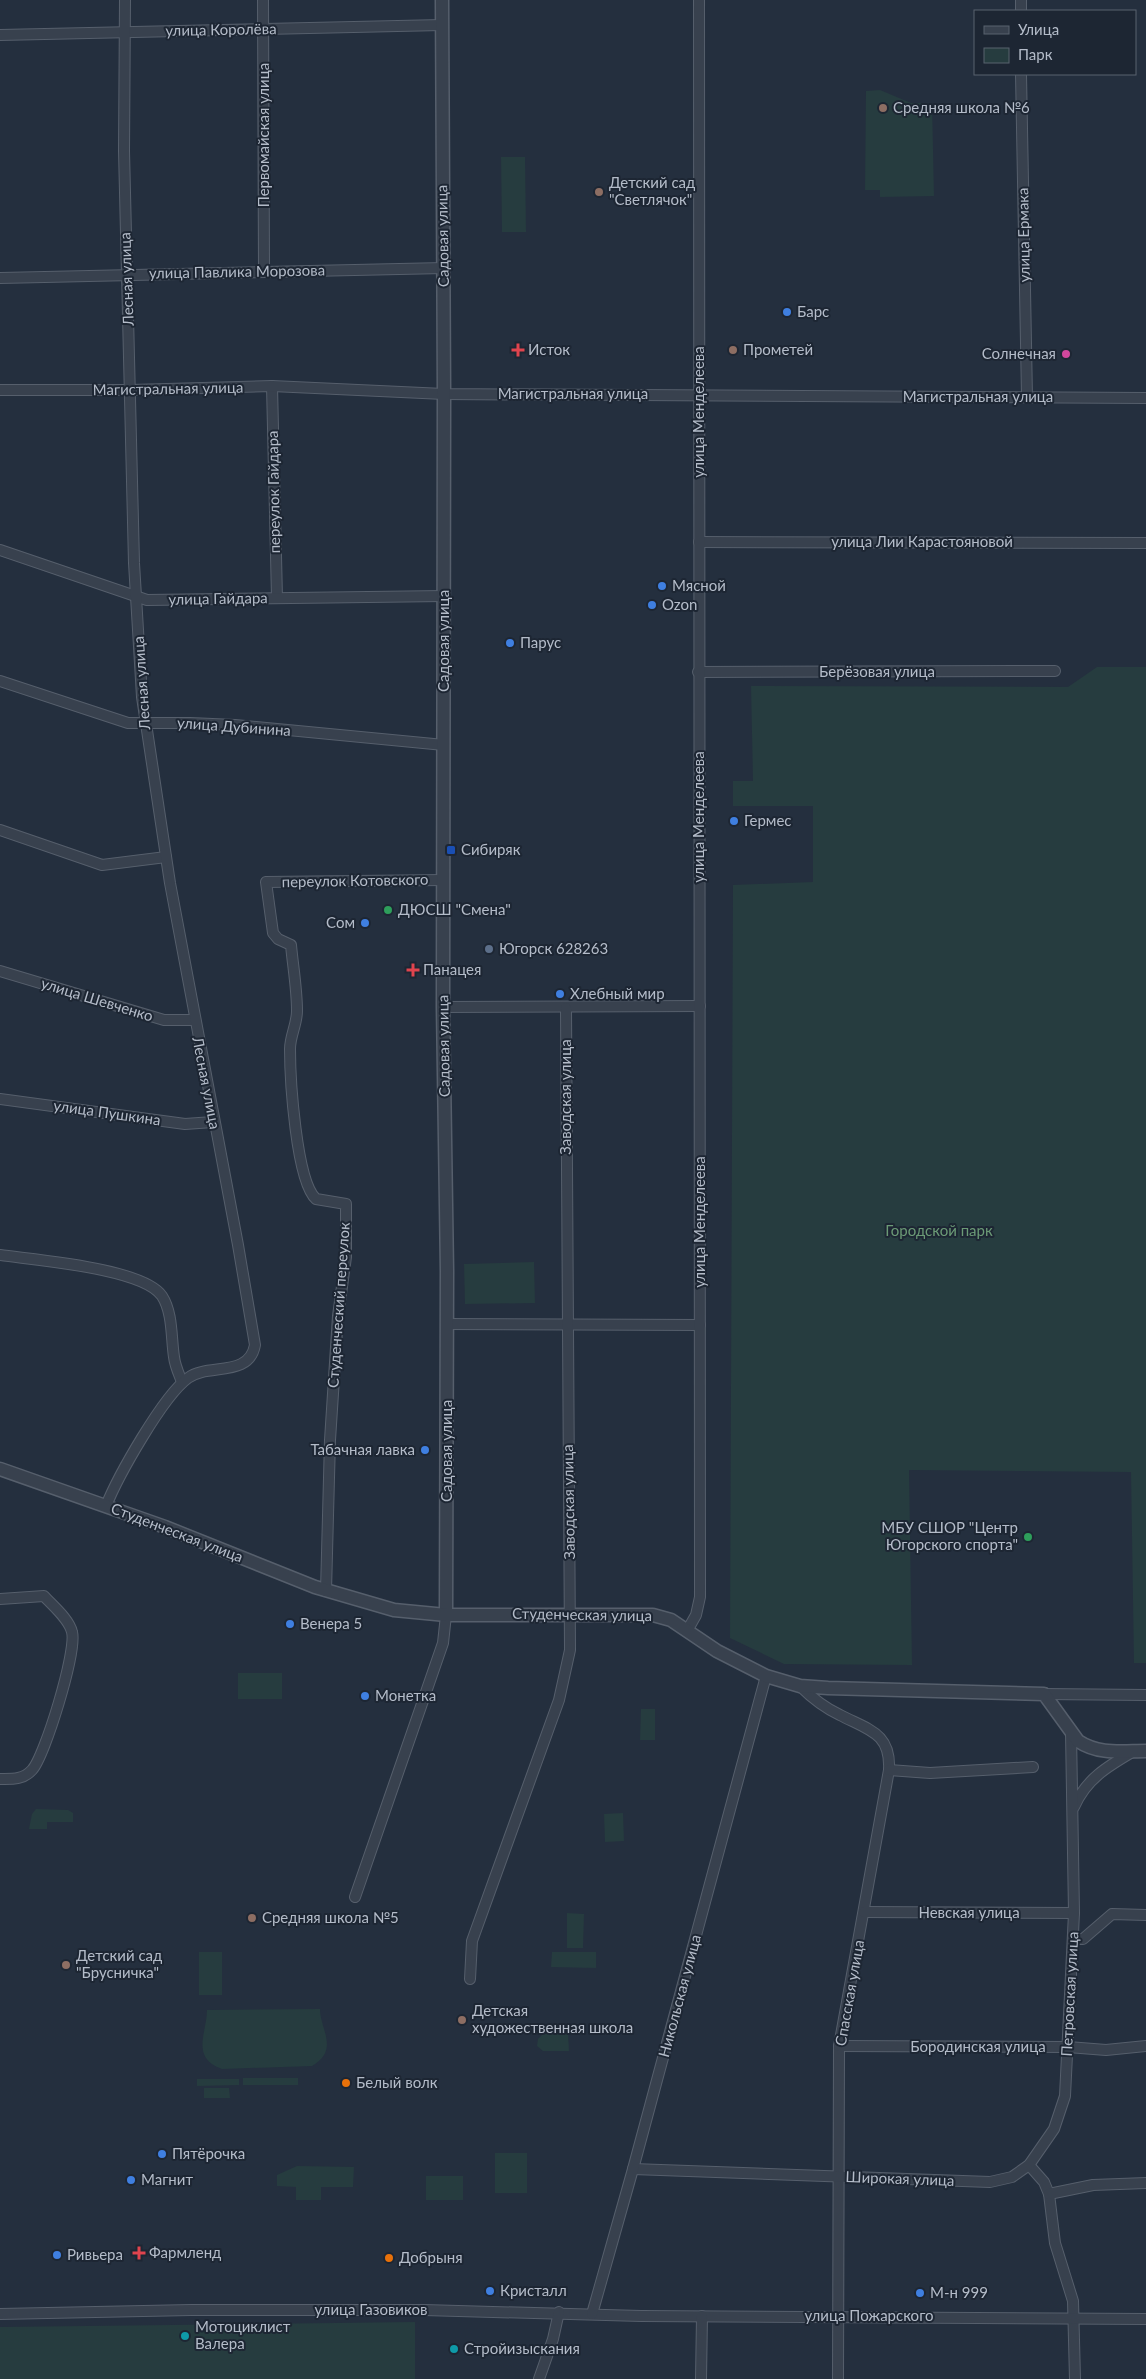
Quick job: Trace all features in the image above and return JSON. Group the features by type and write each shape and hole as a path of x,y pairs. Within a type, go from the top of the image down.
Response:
{"street":[{"name":"Лесная улица","path":"125,0 124,151 127,275 136,596 144,724 194,1020 254,1335 254,1350 250,1356 237,1366 199,1373 190,1376 182,1382"},
{"name":"Первомайская улица","path":"263,0 264,271"},
{"name":"Садовая улица","path":"355,1897 443,1643 446,1615 447,1324 443,880 444,268 442,0"},
{"name":"улица Менделеева","path":"687,1631 696,1615 700,1597 699,0"},
{"name":"улица Королёва","path":"0,36 442,26"},
{"name":"улица Ермака","path":"1021,75 1027,397"},
{"name":"улица Павлика Морозова","path":"0,278 444,268"},
{"name":"Магистральная улица","path":"0,390 131,390 272,386 444,394 1146,398"},
{"name":"переулок Гайдара","path":"272,386 277,598"},
{"name":"улица Лии Карастояновой","path":"699,542 1146,543"},
{"name":"улица Гайдара","path":"0,550 147,600 444,596"},
{"name":"Берёзовая улица","path":"698,672 1055,671"},
{"name":"улица Дубинина","path":"0,681 128,723 190,723 236,726 444,745"},
{"path":"0,830 102,865 166,857"},
{"name":"переулок Котовского","path":"266,882 443,880"},
{"name":"Студенческий переулок","path":"266,882 273,933 278,939 291,946 297,1012 290,1047 294,1119 307,1187 316,1199 346,1204 346,1257 337,1333 330,1440 326,1591"},
{"name":"улица Шевченко","path":"0,971 164,1020 194,1020"},
{"path":"444,1007 700,1006"},
{"name":"Заводская улица","path":"470,1979 472,1941 564,1682 570,1650 566,1008"},
{"name":"улица Пушкина","path":"0,1099 185,1124 214,1122"},
{"path":"0,1255 103,1270 128,1276 154,1289 162,1296 166,1306 174,1358 182,1382 154,1419 119,1476 106,1506"},
{"path":"447,1324 700,1325"},
{"name":"Студенческая улица","path":"0,1469 106,1506 326,1591 403,1612 446,1615 653,1615 671,1620 722,1654 766,1676 800,1686 1044,1694"},
{"path":"0,1599 44,1596 68,1623 73,1634 63,1688 38,1761 26,1776 16,1779 0,1779"},
{"name":"Никольская улица","path":"592,2314 766,1676"},
{"name":"Спасская улица","path":"800,1686 825,1707 872,1730 880,1737 887,1747 889,1770 839,2046 838,2379"},
{"path":"1044,1694 1146,1695"},
{"path":"1044,1694 1078,1741 1095,1750 1140,1751"},
{"name":"Петровская улица","path":"1029,2165 1054,2129 1063,2106 1074,1939 1071,1732"},
{"name":"Петровская улица","path":"1071,1813 1080,1792 1088,1783 1103,1770 1140,1751"},
{"path":"889,1770 930,1773 1033,1767"},
{"name":"Невская улица","path":"864,1912 1074,1913"},
{"path":"1074,1939 1083,1938 1112,1914 1146,1914"},
{"name":"Бородинская улица","path":"839,2046 1068,2047 1106,2050 1146,2046"},
{"path":"1029,2165 1044,2182 1049,2194 1055,2243 1068,2282 1075,2318 1075,2379"},
{"name":"Широкая улица","path":"633,2169 990,2182 1012,2177 1029,2165"},
{"path":"1049,2194 1093,2185 1146,2183"},
{"name":"улица Газовиков","path":"0,2314 227,2310 559,2312 592,2314"},
{"path":"539,2379 553,2339 559,2312"},
{"name":"улица Пожарского","path":"592,2314 1146,2319"},
{"path":"701,2379 702,2316"}],"green space":[{"path":"880,90 911,103 932,103 934,196 880,197 880,190 865,190 866,91"},
{"path":"501,157 525,157 526,232 502,232"},
{"name":"Городской парк","path":"1097,667 1146,667 1146,1663 1134,1663 1131,1472 909,1470 912,1665 784,1664 730,1638 733,885 813,882 813,806 733,806 733,781 753,781 751,686 1068,687"},
{"path":"534,1262 535,1303 465,1304 464,1264"},
{"path":"238,1673 282,1673 282,1699 238,1699"},
{"path":"641,1709 655,1709 655,1740 640,1740"},
{"path":"36,1809 68,1810 73,1813 73,1822 47,1822 47,1829 29,1829 32,1814"},
{"path":"623,1813 624,1841 605,1842 604,1814"},
{"path":"567,1913 584,1914 583,1948 567,1948"},
{"path":"199,1952 222,1952 222,1995 199,1995"},
{"path":"552,1952 596,1952 596,1968 551,1967"},
{"path":"320,2009 327,2046 320,2060 312,2066 222,2069 212,2064 206,2058 203,2051 202,2044 207,2010"},
{"path":"568,2033 569,2051 543,2051 537,2046 538,2039 543,2034"},
{"path":"243,2078 298,2078 298,2085 243,2085"},
{"path":"197,2079 239,2079 239,2085 197,2086"},
{"path":"204,2088 229,2088 230,2098 204,2098"},
{"path":"495,2153 527,2153 527,2193 495,2193"},
{"path":"297,2166 354,2167 353,2187 321,2187 321,2200 296,2200 296,2187 277,2186 277,2175"},
{"path":"426,2176 463,2176 463,2200 426,2200"},
{"path":"415,2322 415,2379 0,2379 0,2327"}],"place":[{"name":"Средняя школа №6","path":"883,108"},
{"name":"Детский сад \"Светлячок\"","path":"599,192"},
{"name":"Барс","path":"787,312"},
{"name":"Исток","path":"518,350"},
{"name":"Прометей","path":"733,350"},
{"name":"Солнечная","path":"1066,354"},
{"name":"Мясной","path":"662,586"},
{"name":"Ozon","path":"652,605"},
{"name":"Парус","path":"510,643"},
{"name":"Гермес","path":"734,821"},
{"name":"Сибиряк","path":"451,850"},
{"name":"ДЮСШ \"Смена\"","path":"388,910"},
{"name":"Сом","path":"365,923"},
{"name":"Югорск 628263","path":"489,949"},
{"name":"Панацея","path":"413,970"},
{"name":"Хлебный мир","path":"560,994"},
{"name":"Табачная лавка","path":"425,1450"},
{"name":"МБУ СШОР \"Центр Югорского спорта\"","path":"1028,1537"},
{"name":"Венера 5","path":"290,1624"},
{"name":"Монетка","path":"365,1696"},
{"name":"Средняя школа №5","path":"252,1918"},
{"name":"Детский сад \"Брусничка\"","path":"66,1965"},
{"name":"Детская художественная школа","path":"462,2020"},
{"name":"Белый волк","path":"346,2083"},
{"name":"Пятёрочка","path":"162,2154"},
{"name":"Магнит","path":"131,2180"},
{"name":"Фармленд","path":"139,2253"},
{"name":"Ривьера","path":"57,2255"},
{"name":"Добрыня","path":"389,2258"},
{"name":"Кристалл","path":"490,2291"},
{"name":"М-н 999","path":"920,2293"},
{"name":"Мотоциклист Валера","path":"185,2336"},
{"name":"Стройизыскания","path":"454,2349"}]}
